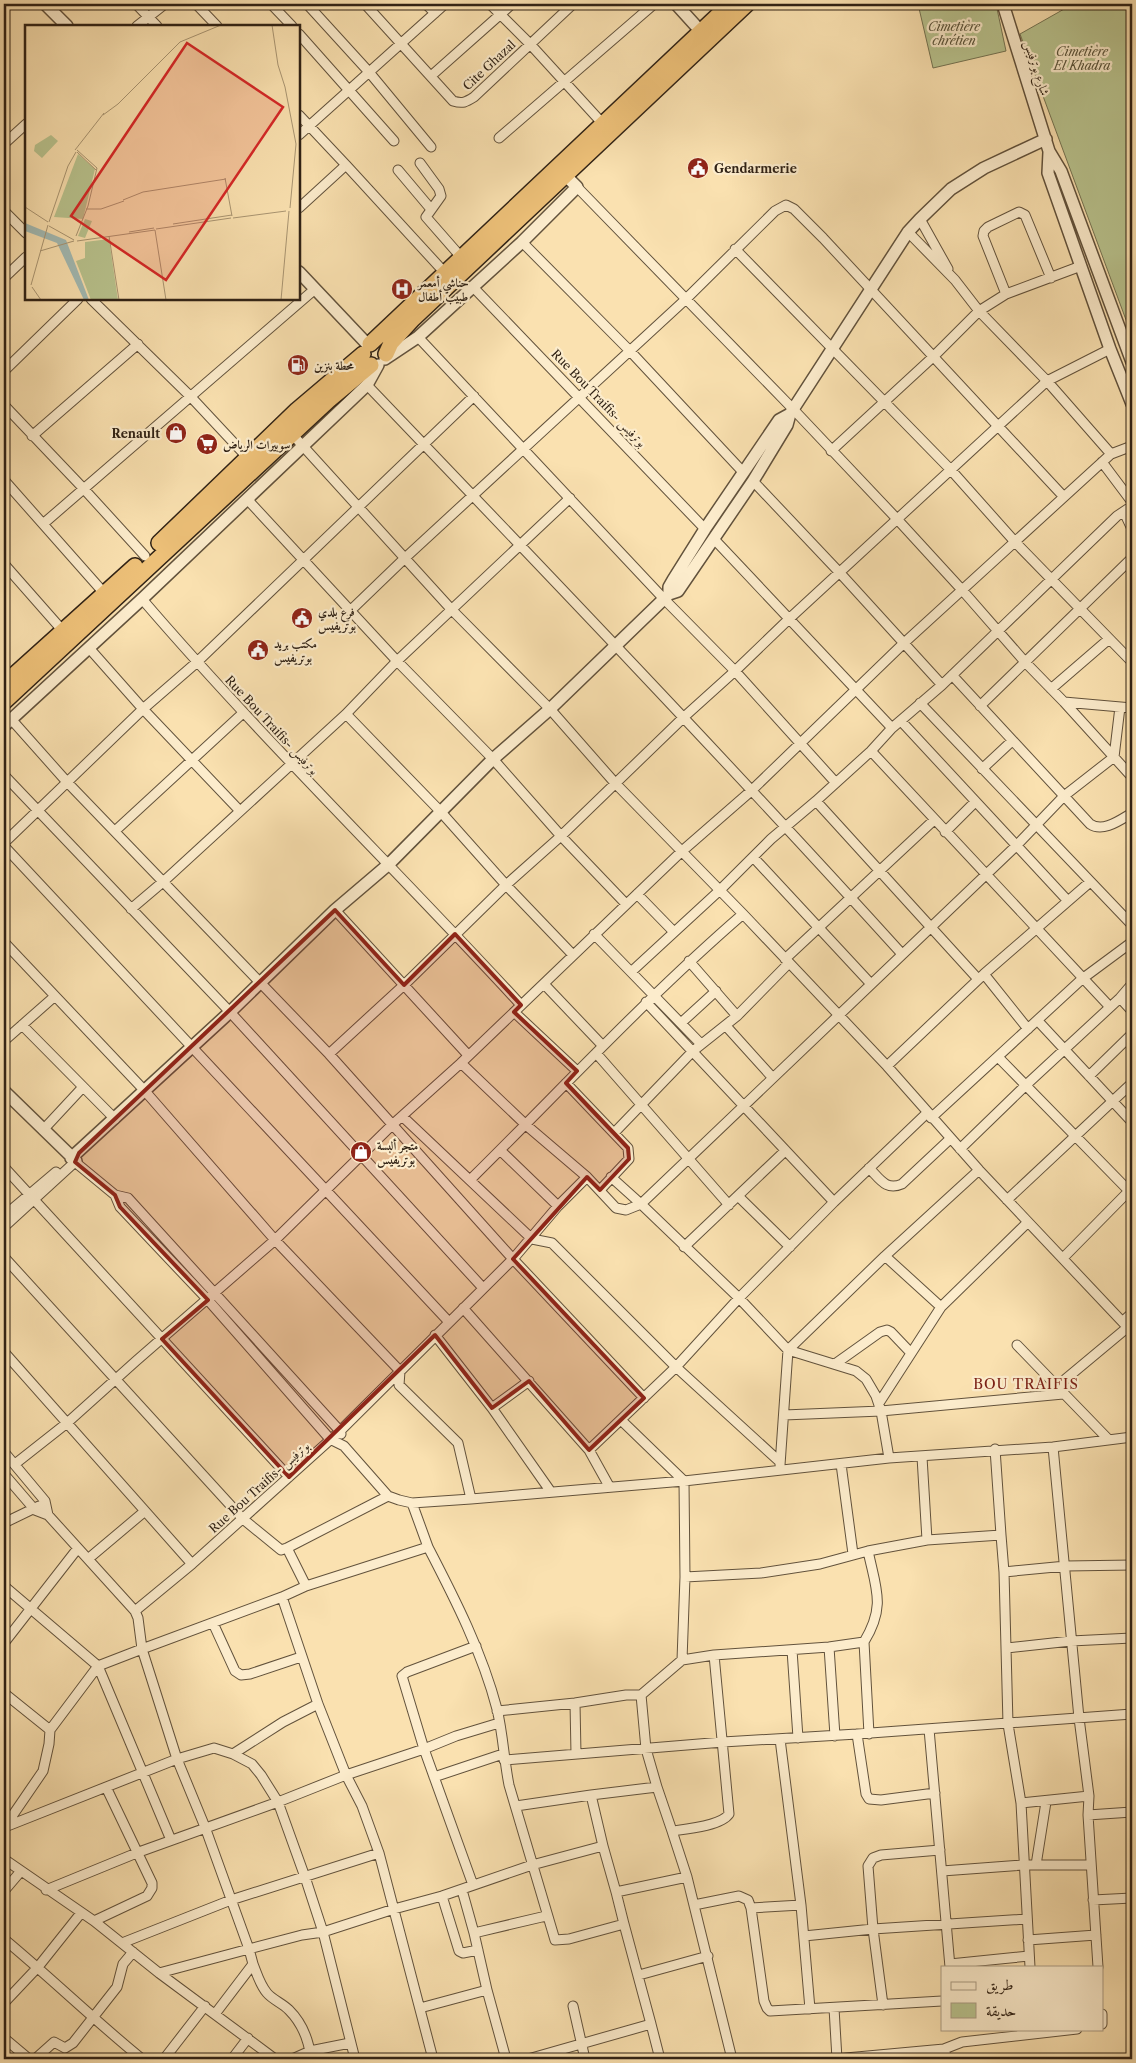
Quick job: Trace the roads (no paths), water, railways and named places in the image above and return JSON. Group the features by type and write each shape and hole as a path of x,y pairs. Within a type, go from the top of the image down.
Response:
{"highway":[{"path":"4,684 145,556 297,410 391,343 565,175 706,35 730,4"},
{"path":"4,702 335,394 374,355 461,257 603,124 706,35 746,4"}],"street":[{"path":"4,8 8,4"},
{"path":"46,4 66,25"},
{"path":"136,4 156,25"},
{"path":"138,25 165,4"},
{"path":"196,4 216,25"},
{"path":"271,4 291,25"},
{"path":"307,4 369,72 431,146"},
{"name":"Cite Ghazal","path":"364,4 454,100 466,102 474,97 573,4"},
{"path":"426,4 435,13"},
{"path":"300,133 445,4"},
{"path":"490,4 530,44 603,124"},
{"path":"431,76 512,4"},
{"path":"499,138 654,4"},
{"path":"676,4 706,35"},
{"name":"شارع بوترفيس","path":"1003,4 1047,145"},
{"path":"300,35 394,141"},
{"path":"300,115 445,273"},
{"path":"4,144 25,125"},
{"path":"4,1216 31,1197 75,1158 144,1090 230,1012 335,910 389,864 493,759 550,709 667,597 678,591 753,481 787,425 791,411 908,232 951,189 984,168 1047,145"},
{"path":"1047,145 1048,173 1110,349 1132,404"},
{"path":"1047,145 1061,172 1132,362"},
{"path":"420,163 439,189 441,196 437,203 430,208 426,217 461,257"},
{"path":"300,207 346,166"},
{"path":"398,170 430,208"},
{"path":"565,175 897,520 1132,777"},
{"path":"374,355 418,337 522,242 577,187"},
{"path":"350,611 685,300 775,211 786,205 790,206 823,238 1064,497"},
{"path":"4,211 25,232"},
{"path":"1006,294 983,236 984,231 988,227 1019,212 1025,215 1051,278"},
{"path":"920,219 955,280"},
{"path":"908,232 955,280 979,311 1047,381 1111,454"},
{"path":"522,242 630,351 743,472"},
{"path":"735,249 951,470 1016,543 1132,662"},
{"path":"4,278 25,258"},
{"path":"831,451 883,401 933,357 979,311 1006,294 1081,266"},
{"path":"300,273 374,355"},
{"name":"Rue Bou Traifis- بوترفيس","path":"473,287 581,397 705,528"},
{"path":"43,524 315,289"},
{"path":"4,371 77,300"},
{"path":"92,300 190,396 247,457"},
{"path":"418,337 570,498 667,597 836,783"},
{"path":"32,436 138,344"},
{"path":"329,1054 404,985 506,885 561,836 684,716 735,671 1047,381 1110,349"},
{"path":"374,355 368,385 142,599 7,722 164,881 329,1054 513,1259 644,1398"},
{"path":"368,385 474,494 615,647 684,716 902,954"},
{"path":"449,1322 191,1048 4,845 143,709 196,662 304,560 423,443 474,396"},
{"path":"4,405 145,556"},
{"path":"667,597 669,587 705,528 779,420 791,411"},
{"path":"292,434 451,609 550,709 614,783 720,890 887,1066 950,1139 1128,1327"},
{"path":"14,1464 68,1423 275,1240 392,1125 461,1063 681,852 801,744 904,643 1016,543 1111,454 1132,446"},
{"path":"1102,462 1132,502"},
{"path":"4,480 104,593"},
{"path":"753,481 942,685"},
{"path":"130,909 164,881 346,714 397,661 570,498"},
{"path":"247,499 397,661 493,759 561,836 626,904"},
{"path":"631,972 720,890 771,839 786,828 871,751 892,728 942,685 1132,506"},
{"path":"1124,512 1132,529"},
{"path":"714,539 892,728"},
{"path":"980,706 1132,558"},
{"path":"4,564 63,631"},
{"name":"Rue Bou Traifis- بوترفيس","path":"142,599 196,662 291,764 456,934 521,1005"},
{"path":"1051,689 1109,639"},
{"path":"89,648 143,709 240,811"},
{"path":"952,675 1094,827 1108,826 1132,813"},
{"path":"1064,702 1132,708"},
{"path":"920,703 1132,926"},
{"path":"461,1063 526,1125 587,1177 616,1208 621,1210 641,1204 772,1077 986,876 1064,796 1114,756 1120,707"},
{"path":"115,831 244,713"},
{"path":"346,714 440,811 506,885 573,955"},
{"path":"901,721 1068,901"},
{"path":"982,769 1012,741"},
{"path":"871,751 1110,1007"},
{"path":"4,775 230,1012 483,1288"},
{"path":"816,801 930,927 981,976 1028,1030"},
{"path":"945,832 975,802"},
{"path":"614,1133 693,1051 737,1016 787,961 851,897 934,820"},
{"path":"752,857 871,984"},
{"path":"887,1066 981,976 1090,882"},
{"path":"637,894 674,932"},
{"path":"335,910 468,1055"},
{"path":"471,1179 654,994 743,914"},
{"path":"594,934 702,1044"},
{"path":"4,942 144,1090 275,1240 400,1371"},
{"path":"589,1450 622,1421 676,1367 739,1298 869,1168 929,1115 999,1058 1082,979 1132,942"},
{"path":"689,961 737,1016"},
{"path":"544,984 642,1104 729,1204"},
{"path":"960,1149 1120,998 1132,984"},
{"path":"681,1023 716,991"},
{"path":"4,1041 55,996"},
{"path":"1120,998 1132,1011"},
{"path":"646,1002 834,1202"},
{"path":"514,1012 577,1071"},
{"path":"1038,1021 1132,1122"},
{"path":"22,1025 114,1119"},
{"path":"726,1026 772,1077"},
{"path":"1089,1076 1132,1034"},
{"path":"999,1058 1131,1193 1063,1258"},
{"path":"566,1083 628,1148 630,1154 629,1159 600,1190"},
{"path":"1007,1200 1132,1083"},
{"path":"43,1130 83,1087"},
{"path":"4,1091 43,1130 115,1195 120,1207 208,1300 330,1439 344,1446 388,1496 398,1500 412,1503 684,1481 779,1466 842,1464 995,1449 1054,1447 1132,1437"},
{"path":"402,1116 471,1179 532,1239 552,1243 676,1367 779,1466"},
{"path":"869,1168 888,1186 894,1188 902,1184 950,1139"},
{"path":"500,1150 558,1206"},
{"path":"684,1247 785,1151"},
{"path":"4,1167 289,1477"},
{"path":"779,1466 788,1350 885,1256 979,1170"},
{"path":"471,1499 458,1443 399,1384 400,1371 513,1259 532,1239 558,1206 587,1177"},
{"path":"611,1177 739,1298 788,1350 835,1364 863,1375 872,1387 880,1407 889,1458"},
{"path":"115,1195 128,1198 216,1293 340,1430 344,1446"},
{"path":"738,1196 790,1247"},
{"path":"4,1227 31,1197"},
{"path":"880,1407 911,1353 941,1307 1028,1222"},
{"path":"885,1256 941,1307"},
{"path":"4,1257 243,1519 274,1546 281,1550 287,1548 388,1496"},
{"path":"463,1308 589,1450 608,1486"},
{"path":"784,1415 1060,1391 1128,1327 1132,1313"},
{"path":"835,1364 880,1332 887,1330 911,1353"},
{"path":"436,1335 492,1408 551,1492"},
{"path":"1017,1345 1108,1439"},
{"path":"4,1352 192,1564"},
{"name":"Rue Bou Traifis- بوترفيس","path":"135,1610 192,1564 243,1519 340,1430 400,1371"},
{"path":"492,1408 529,1381"},
{"path":"622,1421 684,1481 685,1577 682,1660"},
{"path":"1054,1447 1066,1566 1071,1641 1089,1796 1090,1865 1098,1966"},
{"path":"995,1449 1004,1572 1008,1724 1020,1803 1030,1966"},
{"path":"4,1452 45,1501 48,1515"},
{"path":"922,1457 927,1540"},
{"path":"842,1464 853,1554"},
{"path":"4,1474 35,1510 48,1515 135,1610 138,1618 142,1649 177,1759 205,1827 249,1948 258,1979 267,1993 288,2009 298,2020 304,2031 311,2055"},
{"path":"4,1523 35,1510 45,1501"},
{"path":"412,1503 428,1547 455,1599 476,1646 497,1711 503,1757 554,1940 559,1941 624,1924"},
{"path":"88,1559 145,1511"},
{"path":"685,1577 761,1573 820,1564 853,1554 927,1540 1001,1535"},
{"path":"4,1828 42,1771 49,1744 50,1730 98,1666 306,1586 428,1547"},
{"path":"4,1642 78,1548"},
{"path":"287,1548 306,1586"},
{"path":"868,1551 878,1604 873,1627 864,1642 869,1734"},
{"path":"1004,1572 1066,1566 1132,1565"},
{"path":"4,1586 98,1666 171,1840"},
{"path":"282,1596 318,1704 346,1775 362,1806 379,1853 433,2059"},
{"path":"213,1623 235,1671 241,1675 250,1674 301,1657"},
{"path":"1007,1648 1071,1641 1132,1638"},
{"path":"497,1711 574,1703 626,1695 641,1695 682,1660 714,1655 829,1647 864,1642"},
{"path":"473,1885 424,1749 402,1676 407,1672 476,1646"},
{"path":"829,1647 835,1736"},
{"path":"792,1650 798,1738"},
{"path":"672,1831 718,1822 726,1819 729,1814 714,1655"},
{"path":"4,1693 50,1730"},
{"path":"641,1695 646,1749 687,1877 732,2059"},
{"path":"574,1703 576,1754"},
{"path":"233,1754 283,1722 318,1704"},
{"path":"434,1777 503,1757 576,1754 723,1742 869,1734 1132,1714"},
{"path":"46,1890 138,1852 278,1802 346,1775 424,1749 456,1736 499,1723"},
{"path":"929,1729 950,1965 1029,1956"},
{"path":"857,1734 866,1794 869,1799 881,1800 935,1793"},
{"path":"780,1739 801,1905 810,2009"},
{"path":"4,1828 177,1759 214,1748 233,1754 252,1764 278,1802 323,1932 355,2059"},
{"path":"94,1921 147,1896 150,1893 152,1883 106,1787"},
{"path":"516,1806 657,1787"},
{"path":"591,1795 660,2059"},
{"path":"1020,1803 1046,1802 1089,1796"},
{"path":"1036,1865 1046,1802"},
{"path":"1088,1815 1132,1812"},
{"path":"160,1973 249,1948 302,1935 323,1932 462,1890 532,1865 603,1846"},
{"path":"883,2005 873,1929 868,1866 870,1860 881,1855 940,1850"},
{"path":"122,1943 231,1900 379,1853"},
{"path":"4,1860 94,1921 275,2059"},
{"path":"942,1871 1023,1865 1090,1865"},
{"path":"4,1891 21,1871"},
{"path":"616,1892 687,1877"},
{"path":"462,1890 506,2059"},
{"path":"442,1896 459,1951 463,1953 478,1950"},
{"path":"694,1906 740,1896 748,1900 751,1908 766,2008 776,2012 941,2001"},
{"path":"1093,1900 1132,1898"},
{"path":"751,1908 801,1905"},
{"path":"4,2003 38,1967 81,1913"},
{"path":"474,1933 546,1916"},
{"path":"804,1936 873,1929 1026,1919"},
{"path":"1028,1940 1096,1935"},
{"path":"4,1939 38,1967 93,2019 142,2059"},
{"path":"35,2059 54,2042 65,2048 70,2046 117,1987 123,1964 133,1952"},
{"path":"639,1975 708,1956"},
{"path":"215,2014 254,1964"},
{"path":"420,2008 487,1990"},
{"path":"164,2059 205,2006"},
{"path":"573,2006 585,2059"},
{"path":"834,2008 836,2059 944,2049 962,2042 1062,2030"},
{"path":"528,2059 651,2024"},
{"path":"4,2038 30,2059"},
{"path":"232,2059 248,2038"},
{"path":"292,2059 350,2043"},
{"path":"944,2049 947,2059"},
{"path":"1128,2059 1132,2058"}],"place":[{"name":"Gendarmerie","path":"698,168"},
{"name":"حناشي أمعمر طبيب أطفال","path":"402,289"},
{"name":"محطة بنزين","path":"298,365"},
{"name":"Renault","path":"176,433"},
{"name":"سوبيرات الرياض","path":"207,444"},
{"name":"فرع بلدي بوتريفيس","path":"302,618"},
{"name":"مكتب بريد بوتريفيس","path":"258,650"},
{"name":"متجر ألبسة بوتريفيس","path":"361,1152"}],"district":[{"name":"BOU TRAIFIS","path":"1026,1384"}],"park label":[{"name":"Cimetière chrétien","path":"954,33"},
{"name":"Cimetière El Khadra","path":"1082,58"}]}
